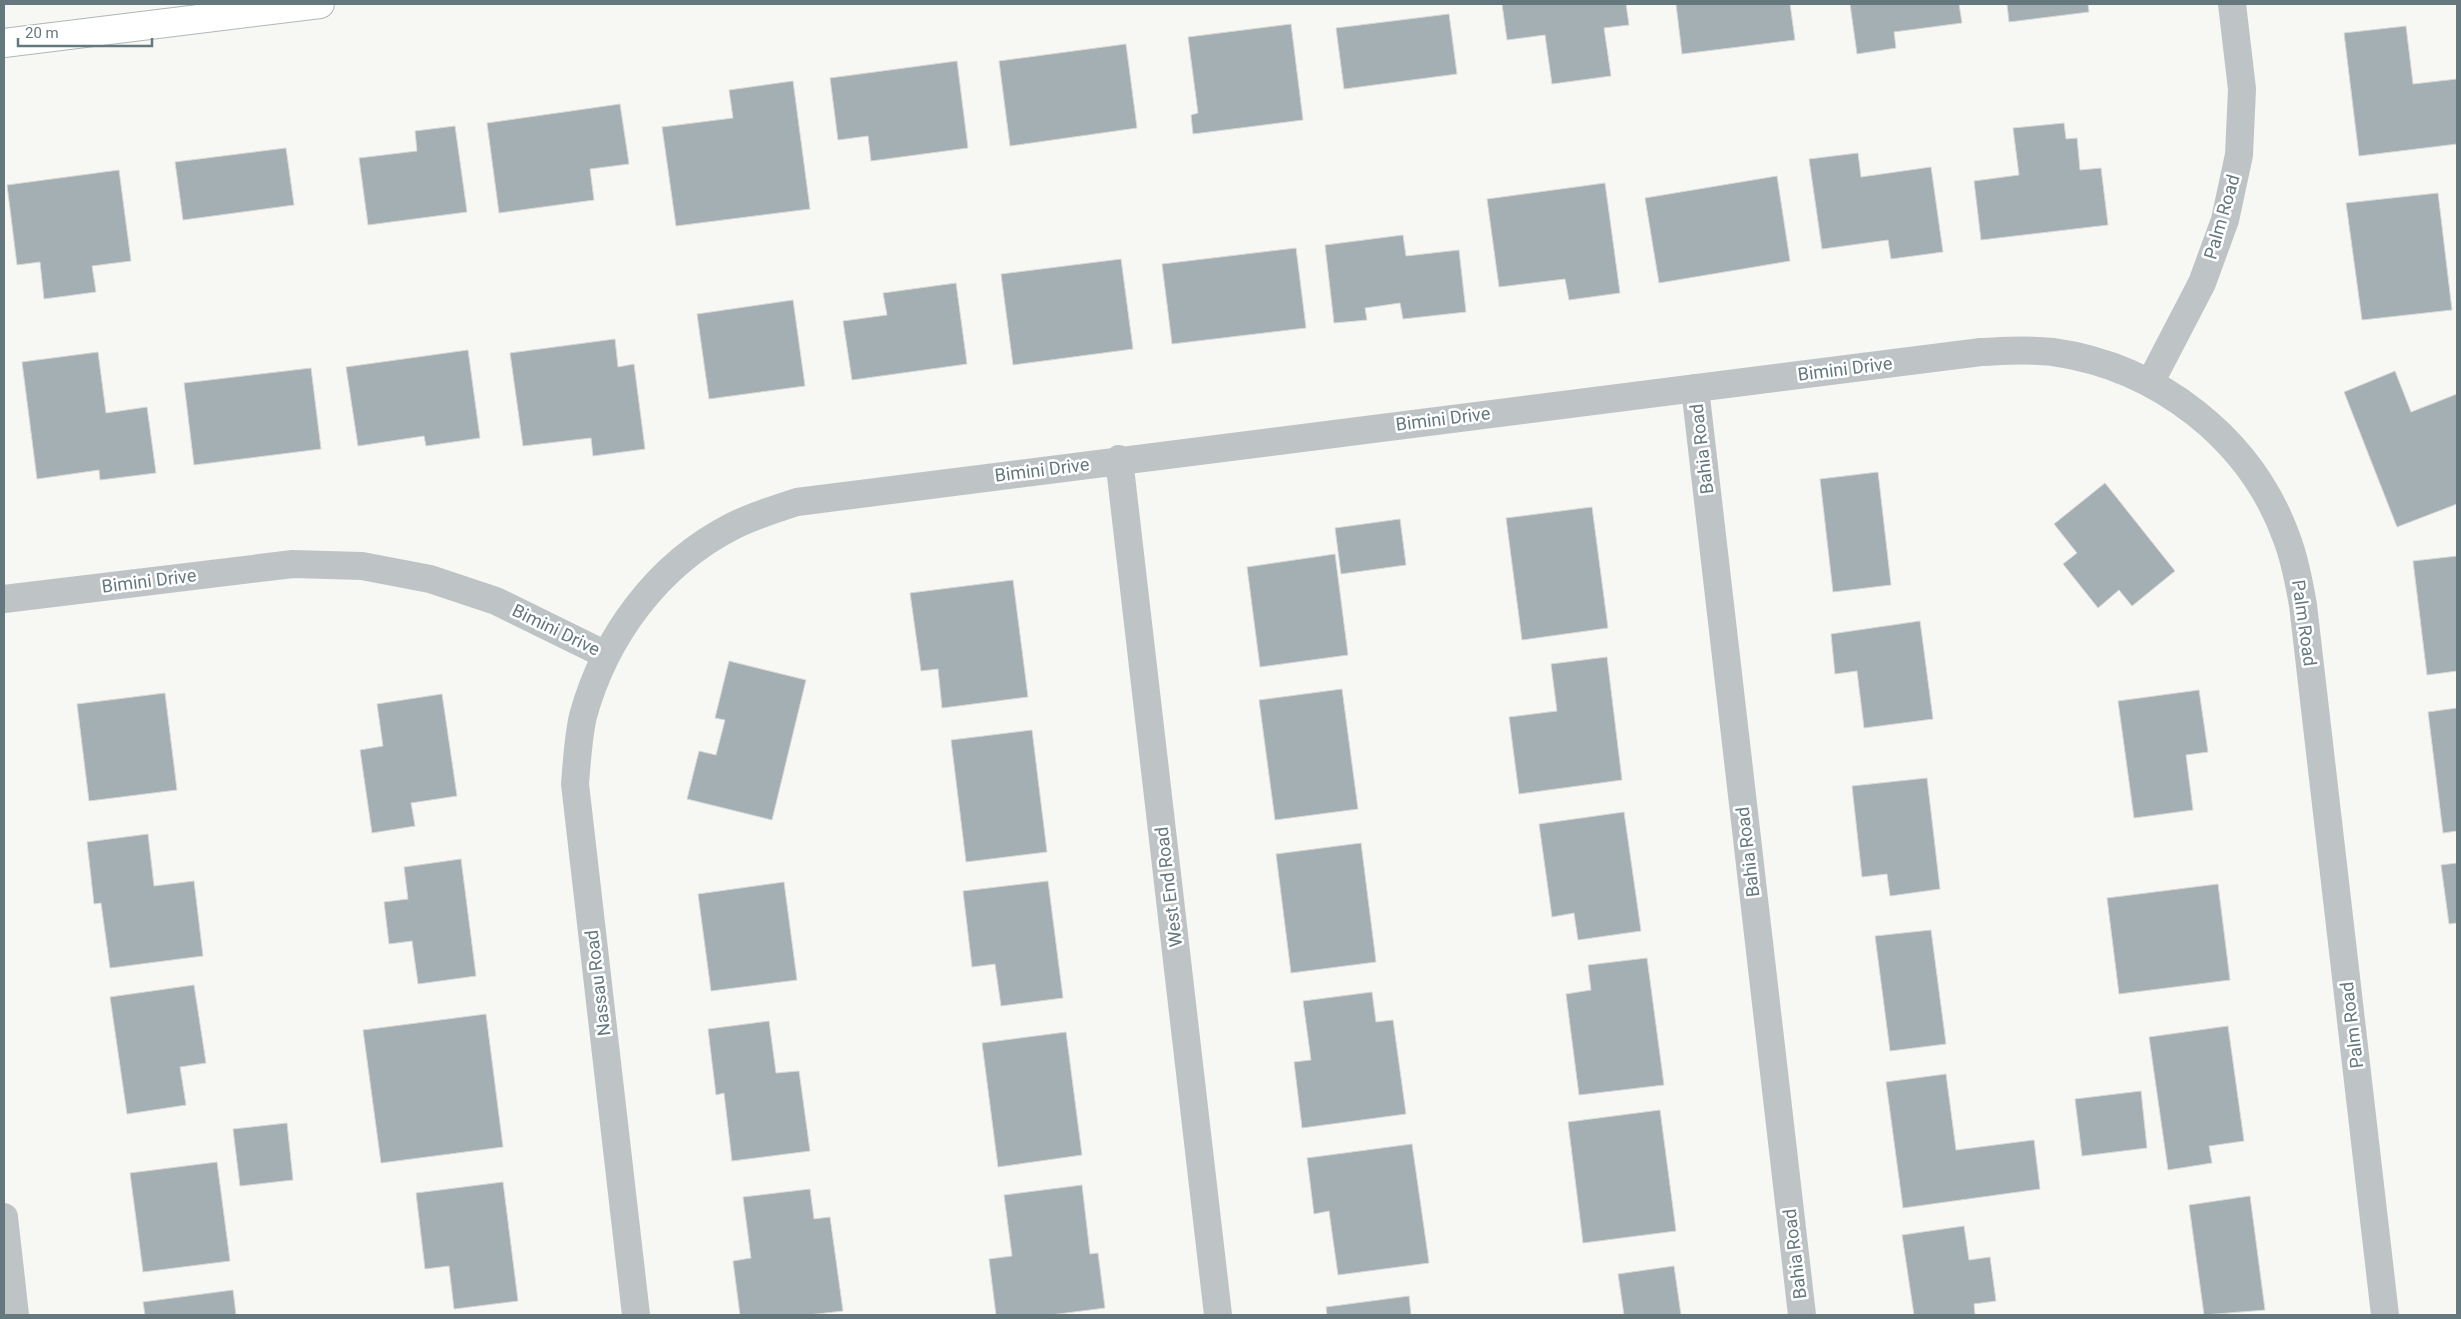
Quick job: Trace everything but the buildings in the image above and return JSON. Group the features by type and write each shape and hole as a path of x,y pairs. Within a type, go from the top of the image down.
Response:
{"street":[{"path":"4,43 320,4"},
{"name":"Palm Road","path":"2232,4 2242,88 2239,155 2225,220 2202,282 2150,383 2185,404 2212,426 2235,450 2256,477 2273,507 2287,538 2297,571 2303,605 2385,1315"},
{"name":"Bimini Drive","path":"4,599 293,564 362,566 430,579 496,601 606,655 629,616 651,589 675,565 703,544 732,526 764,512 797,502 1119,459 1981,352 2018,350 2052,352 2086,358 2150,383"},
{"name":"Bahia Road","path":"1695,388 1802,1315"},
{"name":"West End Road","path":"1119,459 1218,1315"},
{"name":"Nassau Road","path":"606,655 584,716 575,784 636,1315"},
{"path":"4,1217 15,1315"}]}
